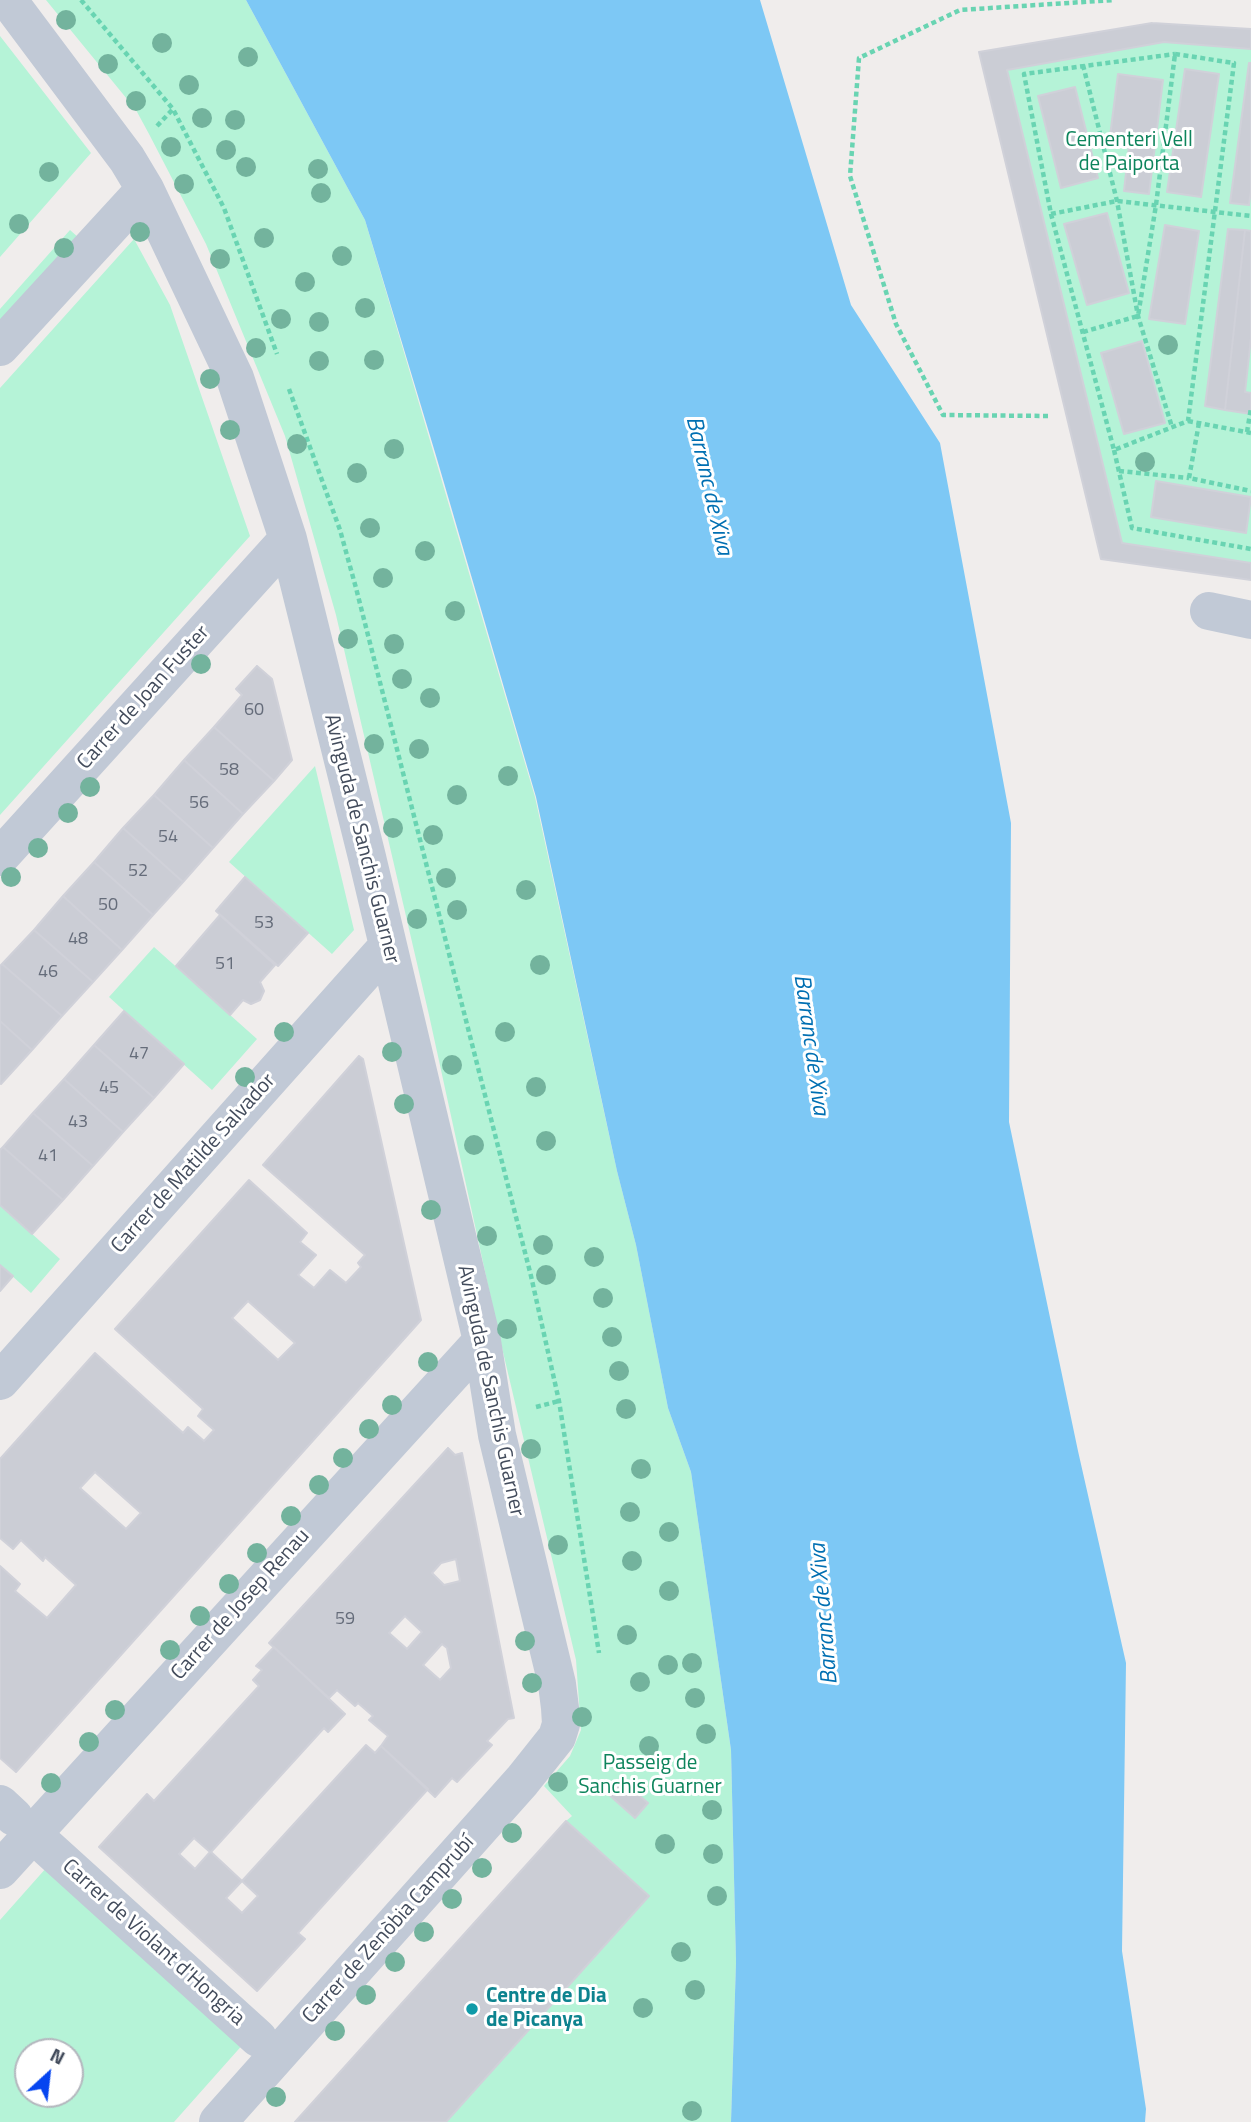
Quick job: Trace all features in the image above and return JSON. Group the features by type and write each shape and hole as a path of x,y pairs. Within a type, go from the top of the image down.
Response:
{"street":[{"name":"Avinguda de Sanchis Guarner","path":"8,0 127,159 145,188 235,378 288,538 482,1341 497,1435 556,1684 561,1724 557,1737"},
{"path":"0,347 145,188"},
{"name":"Carrer de Joan Fuster","path":"0,857 288,538"},
{"path":"1209,611 1251,620"},
{"name":"Carrer de Matilde Salvador","path":"0,1381 388,946"},
{"name":"Carrer de Josep Renau","path":"0,1870 482,1341"},
{"name":"Carrer de Zenòbia Camprubí","path":"218,2122 522,1781 557,1737"},
{"name":"Carrer de Violant d'Hongria","path":"48,1848 258,2038"}],"path":[{"path":"1048,416 943,415 896,324 850,176 859,58 960,10 1114,0"},
{"path":"1138,316 1156,205 1175,54"},
{"path":"1188,421 1234,63 1175,54 1024,74 1051,214 1132,528 1251,549"},
{"path":"1083,65 1117,201 1138,316 1172,428"},
{"path":"149,134 173,109"},
{"path":"1051,214 1117,201 1251,216"},
{"path":"1083,332 1138,316"},
{"path":"1114,450 1188,421 1249,432 1251,408"},
{"path":"1189,478 1199,423"},
{"path":"1119,471 1189,478 1251,491"}],"green space":[{"name":"Passeig de Sanchis Guarner","path":"46,0 246,0 365,220 535,797 617,1171 636,1245 668,1408 691,1472 731,1750 736,1962 731,2122 446,2122 649,1896 566,1821 572,1816 544,1786 570,1756 581,1730 576,1660 498,1331 429,1015 336,615 285,436 206,244 136,110"},
{"name":"Cementeri Vell de Paiporta","path":"1152,23 1251,29 1251,580 1101,559 979,52"},
{"path":"0,36 91,153 0,257"},
{"path":"70,230 79,238 0,329 0,309"},
{"path":"134,239 170,305 250,536 0,815 0,388"},
{"path":"315,766 354,930 332,954 229,862"},
{"path":"154,947 257,1039 212,1090 109,997"},
{"path":"0,1205 60,1259 31,1293 0,1265"},
{"path":"47,1867 245,2042 174,2122 0,2122 0,1920"}],"water":[{"name":"Barranc de Xiva","path":"246,0 760,0 851,305 940,443 1011,823 1009,1122 1078,1451 1126,1663 1122,1951 1146,2109 1145,2122 731,2122 736,1962 731,1750 691,1472 668,1408 636,1245 617,1171 536,797 365,220"}],"building":[{"path":"1152,23 1251,29 1251,49 1164,42 1007,70 1122,543 1251,563 1251,580 1101,559 979,52"},
{"path":"1249,63 1251,191 1249,205 1230,203"},
{"path":"1185,69 1219,74 1201,197 1167,192"},
{"path":"1118,74 1163,80 1149,194 1124,191 1129,146 1109,144"},
{"path":"1075,87 1098,178 1061,188 1038,96"},
{"path":"1107,213 1129,293 1087,305 1064,224"},
{"path":"1165,225 1199,231 1185,324 1149,319"},
{"path":"1228,229 1245,230 1225,410 1205,406"},
{"path":"1245,230 1251,231 1251,338 1245,392 1251,393 1251,414 1225,410"},
{"path":"1142,341 1165,423 1124,434 1101,353"},
{"path":"1156,481 1251,497 1246,533 1151,517"},
{"path":"257,666 272,679 292,760 274,781 214,727 242,695 236,689"},
{"path":"214,727 274,781 243,814 184,760"},
{"path":"184,760 243,814 213,848 154,795"},
{"path":"154,795 213,848 183,882 123,828"},
{"path":"123,828 183,882 153,915 94,862"},
{"path":"94,862 153,915 122,950 63,896"},
{"path":"245,877 308,933 278,966 216,911"},
{"path":"63,896 122,950 93,982 34,930"},
{"path":"220,915 275,965 260,982 264,991 260,1000 251,1004 243,1000 230,1015 176,966"},
{"path":"34,930 93,982 62,1016 2,964"},
{"path":"2,964 62,1016 32,1050 0,1021"},
{"path":"124,1011 184,1064 154,1098 94,1045"},
{"path":"0,1021 32,1050 1,1084 0,1083"},
{"path":"94,1045 154,1098 123,1132 64,1079"},
{"path":"359,1056 363,1059 421,1320 16,1772 0,1758 0,1566 20,1584 15,1591 47,1618 76,1585 45,1557 43,1561 21,1540 13,1549 0,1538 0,1459 95,1353 183,1433 188,1427 204,1441 214,1430 198,1416 203,1409 115,1329 249,1180 307,1233 300,1242 316,1255 298,1275 314,1288 330,1270 346,1283 361,1267 358,1263 365,1255 263,1165","holes":["248,1301 295,1343 278,1360 232,1318","95,1472 141,1513 126,1529 80,1488"]},
{"path":"64,1079 123,1132 93,1166 33,1113"},
{"path":"33,1113 93,1166 63,1200 3,1147"},
{"path":"3,1147 63,1200 32,1234 0,1205 0,1150"},
{"path":"0,1265 13,1276 0,1291"},
{"path":"448,1448 455,1455 462,1453 514,1718 508,1719 487,1741 492,1745 457,1782 452,1778 435,1797 381,1746 388,1736 369,1720 373,1716 358,1703 355,1706 337,1690 329,1698 269,1643","holes":["456,1559 460,1581 444,1585 432,1573 441,1563","405,1616 422,1632 407,1649 389,1633","442,1644 447,1648 451,1668 440,1680 423,1665"]},
{"path":"274,1647 345,1714 328,1732 324,1728 211,1852 242,1881 366,1745 375,1753 381,1746 428,1789 298,1933 305,1939 257,1991 99,1847 147,1794 154,1801 259,1686 253,1680 262,1670 256,1666","holes":["194,1838 210,1852 195,1869 179,1854","242,1881 258,1896 242,1913 226,1898"]},
{"path":"620,1779 648,1803 635,1818 607,1793"},
{"name":"Centre de Dia de Picanya","path":"566,1821 649,1896 446,2122 295,2122"}],"place":[{"name":"Centre de Dia de Picanya","path":"472,2009"}]}
